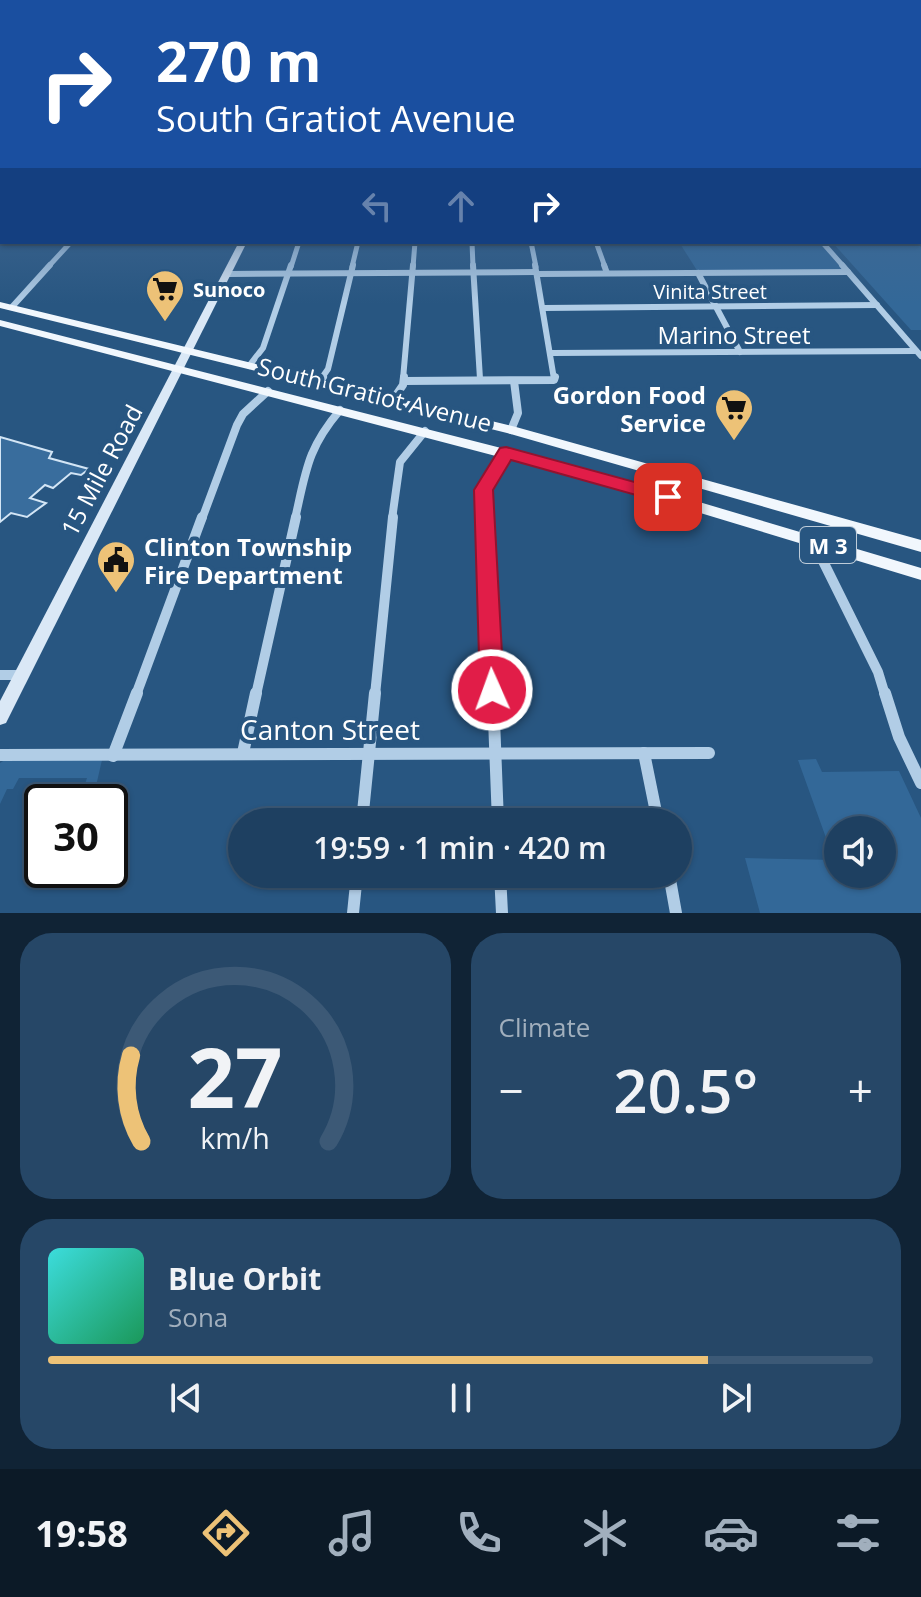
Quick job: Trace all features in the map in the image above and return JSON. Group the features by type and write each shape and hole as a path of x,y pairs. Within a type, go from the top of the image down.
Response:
{"main road":[{"name":"15 Mile Road","path":"0,718 181,369 242,244"},
{"name":"South Gratiot Avenue","path":"6,306 511,430 921,546"},
{"path":"40,332 69,321"},
{"name":"South Gratiot Avenue","path":"0,323 506,452 736,517 921,574"},
{"path":"293,398 312,392 319,383"},
{"path":"340,410 349,399 364,394"},
{"path":"736,517 756,508 753,496"},
{"path":"813,541 806,533 804,524 821,516"}],"street":[{"path":"6,306 69,244"},
{"path":"249,366 263,348 298,244"},
{"path":"319,383 328,369 358,244"},
{"path":"392,401 404,381 415,244"},
{"path":"472,244 480,380"},
{"path":"404,381 554,380 552,353 531,244"},
{"path":"597,244 607,273"},
{"path":"824,244 919,354"},
{"path":"227,274 848,272"},
{"path":"698,273 740,352"},
{"name":"Vinita Street","path":"544,308 877,305"},
{"name":"Marino Street","path":"552,353 919,354"},
{"path":"511,430 518,413 514,381"},
{"path":"113,756 237,425 243,414 268,391"},
{"path":"243,753 310,453 317,437 340,410"},
{"path":"363,808 396,484 400,462 425,431"},
{"path":"497,808 484,490 506,452"},
{"path":"813,541 878,672 899,737 921,783"},
{"path":"0,675 21,675"},
{"path":"644,753 655,808"},
{"name":"Canton Street","path":"0,755 709,753"},
{"path":"353,913 356,888"},
{"path":"501,888 502,913"},
{"path":"672,888 676,913"}],"shaded area":[{"path":"680,244 821,244 844,271 698,272"},
{"path":"834,244 918,244 921,247 921,330 911,330"},
{"path":"816,759 822,772 899,771 921,818 921,913 760,913 745,858 824,860 824,888 896,888 896,816 824,816 824,832 798,760"},
{"path":"5,760 102,760 96,784 85,784 87,778 19,778 13,789 7,789 0,804 0,763"}],"building":[{"path":"0,437 52,452 49,458 89,469 81,475 71,473 53,488 45,485 30,498 46,503 27,517 11,513 0,522"}],"place":[{"name":"Sunoco","path":"165,323"},
{"name":"Gordon Food Service","path":"734,442"},
{"name":"Clinton Township Fire Department","path":"116,594"}],"route":[{"path":"492,690 484,490 506,452 668,497"}]}
